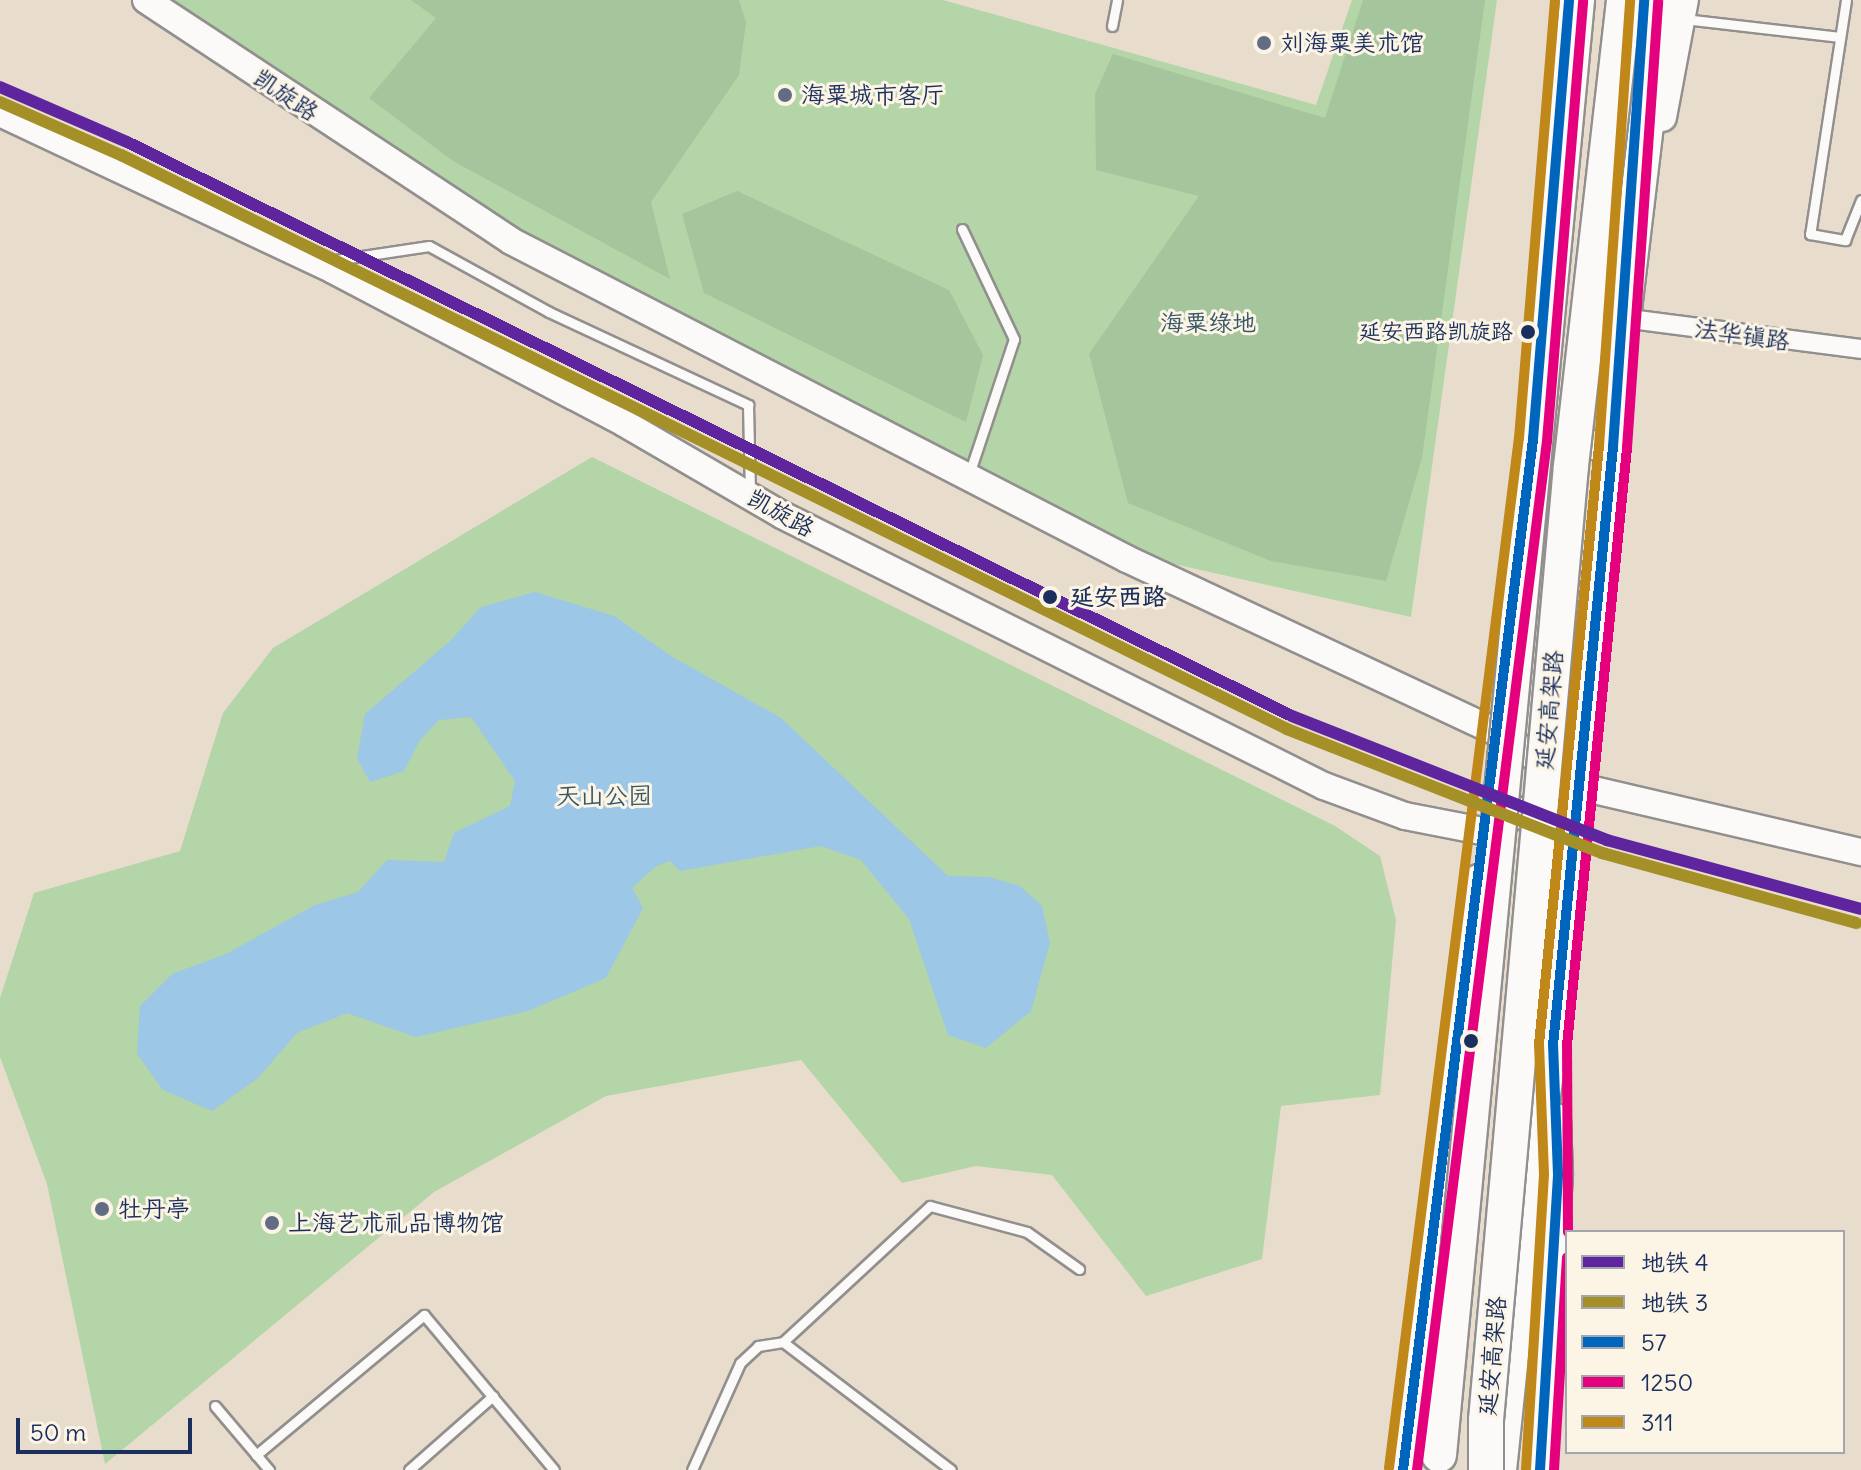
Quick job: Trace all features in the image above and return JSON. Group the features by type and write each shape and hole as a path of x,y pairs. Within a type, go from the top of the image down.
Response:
{"highway":[{"name":"延安高架路","path":"1439,1466 1577,0"},
{"name":"延安高架路","path":"1486,1470 1486,1420 1568,498 1624,0"},
{"path":"1623,318 1675,6"}],"main road":[{"path":"1403,1470 1533,439 1569,0"},
{"path":"1502,1470 1528,1223 1553,1045 1613,447 1644,0"},
{"path":"1623,318 1675,6"},
{"path":"1533,439 1613,447"},
{"path":"1439,1466 1475,1070 1467,970"},
{"path":"1540,1470 1558,1174 1553,1045"}],"street":[{"name":"凯旋路","path":"146,0 511,241 1127,559 1497,732 1577,786 1861,852"},
{"name":"凯旋路","path":"0,113 318,263 624,423 750,496 1324,786 1405,816 1482,831"},
{"name":"法华镇路","path":"1623,318 1861,349"},
{"path":"1482,831 1577,786"}],"lane":[{"path":"1112,26 1117,0"},
{"path":"1846,0 1810,234 1845,240 1861,200"},
{"path":"1675,6 1840,37"},
{"path":"962,229 1014,339 968,477"},
{"path":"318,263 429,246 549,312 748,405 750,496"},
{"path":"692,1470 740,1363 758,1346 783,1342 930,1206 1027,1232 1079,1269"},
{"path":"256,1455 424,1315 552,1470"},
{"path":"783,1342 951,1470"},
{"path":"409,1470 493,1396"},
{"path":"215,1406 269,1470"}],"green space":[{"name":"海粟绿地","path":"166,0 943,0 1316,105 1352,0 1497,0 1411,617 1134,555 513,238"},
{"path":"411,0 739,0 746,22 739,75 651,202 670,279 453,161 369,98 436,18"},
{"path":"1363,0 1485,0 1422,458 1386,581 1271,561 1128,503 1089,354 1199,196 1096,170 1095,94 1113,54 1325,118"},
{"path":"737,191 949,290 983,355 966,422 704,293 682,214"},
{"name":"天山公园","path":"592,457 1335,826 1380,856 1396,920 1380,1095 1281,1106 1262,1259 1146,1296 1052,1175 976,1166 902,1183 801,1060 606,1096 434,1192 105,1464 47,1184 0,1057 0,998 34,893 180,851 223,713 273,648"}],"water":[{"path":"535,592 614,616 671,656 781,718 948,876 989,877 1020,886 1042,906 1050,943 1031,1011 986,1048 948,1035 909,919 861,860 821,846 680,871 670,861 655,867 632,888 643,908 606,978 528,1011 416,1037 347,1013 297,1033 258,1078 212,1111 163,1090 137,1054 140,1006 172,974 226,954 315,905 358,892 387,860 444,862 454,833 510,806 515,781 471,717 439,720 420,740 404,771 370,782 357,758 365,714 450,641 481,607"}],"metro line":[{"name":"4","path":"0,87 127,142 1292,716 1607,840 1861,909"},
{"name":"3","path":"0,102 121,155 1287,729 1602,853 1857,923"}],"transit line":[{"name":"311","path":"1389,1468 1519,438 1555,0"},
{"name":"57","path":"1403,1470 1533,439 1569,0"},
{"name":"311","path":"1526,1469 1544,1174 1539,1044 1599,446 1630,0"},
{"name":"57","path":"1540,1470 1558,1174 1553,1045 1613,447 1644,0"},
{"name":"1250","path":"1417,1470 1547,441 1583,1"},
{"name":"1250","path":"1568,1230 1567,1045 1627,448 1658,1"},
{"name":"1250","path":"1554,1470 1565,1290"}],"place":[{"name":"刘海粟美术馆","path":"1264,43"},
{"name":"海粟城市客厅","path":"785,95"},
{"name":"延安西路凯旋路","path":"1528,332"},
{"name":"延安西路","path":"1050,597"},
{"name":"牡丹亭","path":"102,1209"},
{"name":"上海艺术礼品博物馆","path":"272,1223"}]}
